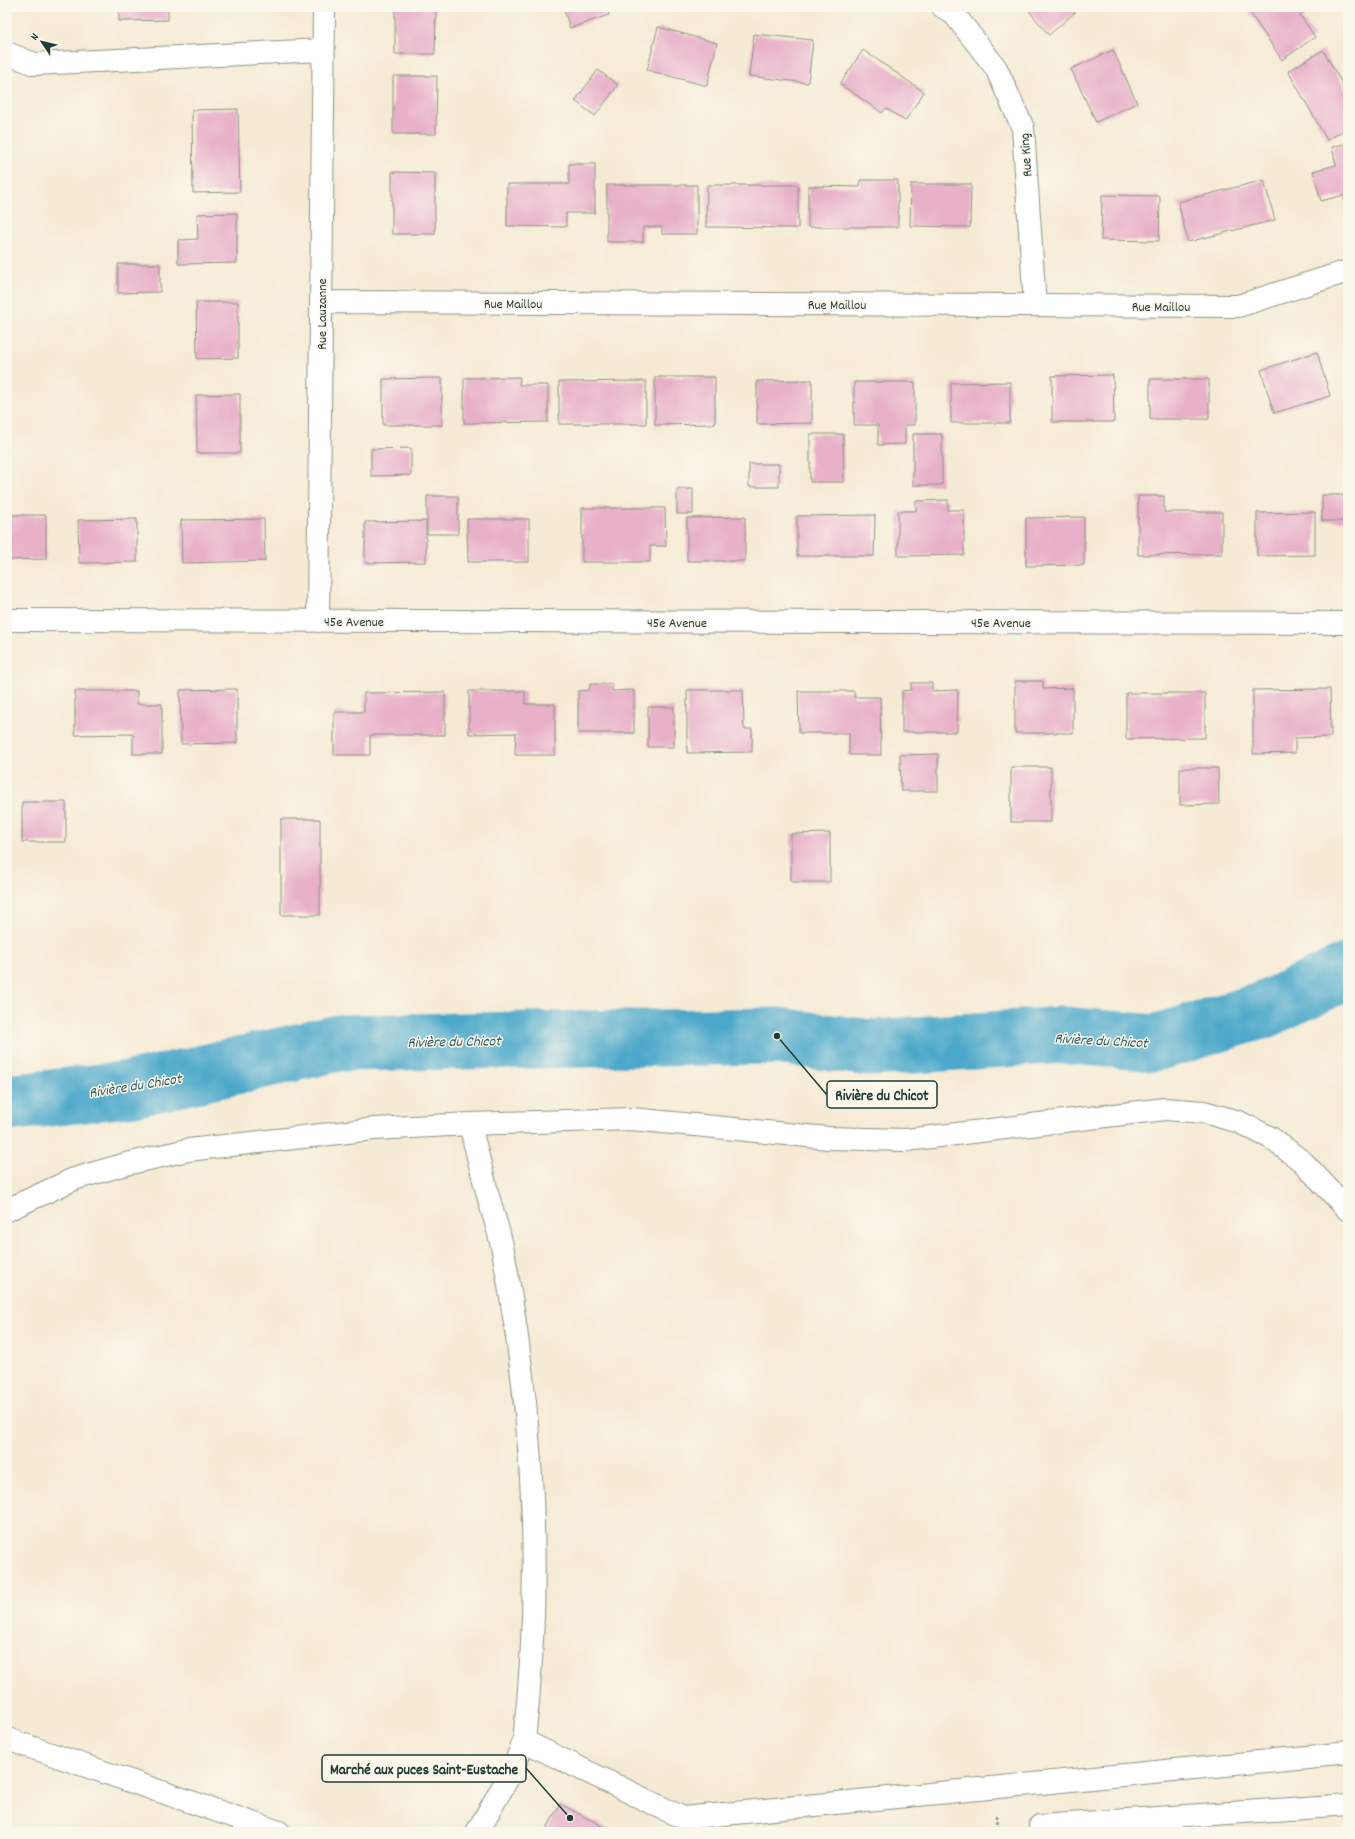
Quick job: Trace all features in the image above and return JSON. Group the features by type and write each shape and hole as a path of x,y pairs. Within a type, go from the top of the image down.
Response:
{"street":[{"name":"Rue Lauzanne","path":"318,621 324,7"},
{"name":"Rue King","path":"943,7 954,14 996,68 1023,128 1035,305"},
{"path":"7,53 34,64 323,50"},
{"name":"Rue Maillou","path":"321,302 1238,306 1348,271"},
{"name":"45e Avenue","path":"7,620 1348,623"},
{"path":"7,1210 74,1179 126,1164 188,1150 374,1129 470,1124 632,1119 828,1138 906,1140 1165,1109 1204,1112 1239,1122 1271,1138 1303,1162 1348,1210"},
{"path":"470,1124 503,1250 526,1402 531,1471 534,1575 532,1665 524,1741 514,1769 477,1832"},
{"path":"7,1739 279,1832"},
{"path":"524,1741 683,1818 1348,1753"},
{"path":"1040,1832 1040,1826 1348,1805"}],"building":[{"path":"119,7 168,7 168,20 119,21"},
{"path":"395,7 436,7 435,54 395,54"},
{"path":"563,7 607,7 609,15 570,28"},
{"path":"1026,7 1079,7 1080,8 1049,35"},
{"path":"1246,7 1302,7 1305,12 1300,15 1315,37 1282,60"},
{"path":"658,27 717,43 707,86 647,70"},
{"path":"754,34 813,40 808,83 749,76"},
{"path":"863,50 924,92 905,121 886,108 882,113 840,84"},
{"path":"1113,50 1137,103 1096,122 1071,69"},
{"path":"1323,50 1348,94 1348,128 1327,140 1288,71"},
{"path":"598,70 618,85 595,116 575,101"},
{"path":"393,76 437,76 436,134 393,134"},
{"path":"238,109 240,192 193,193 192,110"},
{"path":"1348,143 1348,200 1345,201 1344,195 1321,201 1313,171 1336,165 1332,147"},
{"path":"569,164 595,164 595,213 566,213 566,227 507,226 507,184 569,184"},
{"path":"392,172 435,173 435,234 392,234"},
{"path":"860,180 898,180 898,227 808,227 808,186 860,187"},
{"path":"1264,180 1275,220 1188,242 1178,202"},
{"path":"911,184 971,184 970,227 910,226"},
{"path":"607,185 697,185 697,234 662,234 662,227 643,227 643,242 607,242"},
{"path":"707,185 798,185 798,228 706,227"},
{"path":"1102,195 1160,196 1159,241 1101,240"},
{"path":"237,213 237,263 178,264 178,240 198,239 197,214"},
{"path":"118,264 160,264 160,292 118,293"},
{"path":"196,302 238,302 238,358 197,359"},
{"path":"1317,352 1330,396 1274,413 1261,370"},
{"path":"1113,375 1114,422 1052,422 1052,376"},
{"path":"520,377 519,385 548,385 548,422 464,423 464,378"},
{"path":"655,377 715,377 715,424 655,425"},
{"path":"442,378 442,425 383,425 383,379"},
{"path":"1150,379 1209,379 1209,419 1150,419"},
{"path":"812,380 812,423 757,424 757,381"},
{"path":"646,381 646,424 559,424 559,382"},
{"path":"854,382 915,382 915,425 905,425 905,444 878,445 878,425 854,425"},
{"path":"1010,382 1010,423 951,423 951,383"},
{"path":"240,394 240,453 197,453 196,395"},
{"path":"810,434 843,434 844,482 810,482"},
{"path":"913,434 942,434 942,485 913,485"},
{"path":"411,448 411,475 371,476 371,449"},
{"path":"749,464 779,464 779,487 749,487"},
{"path":"677,489 693,489 693,514 677,514"},
{"path":"1322,495 1344,495 1345,521 1322,521"},
{"path":"427,496 458,496 458,534 427,534"},
{"path":"1138,496 1164,496 1164,512 1222,512 1222,554 1138,555"},
{"path":"948,500 948,510 964,510 964,555 898,556 898,511 916,511 916,501"},
{"path":"582,508 665,508 666,546 650,546 650,562 582,562"},
{"path":"1315,512 1315,555 1257,556 1257,513"},
{"path":"7,515 46,515 46,559 7,560"},
{"path":"875,515 874,556 797,556 797,516"},
{"path":"745,517 745,561 687,561 687,518"},
{"path":"1084,517 1084,565 1026,566 1026,518"},
{"path":"137,519 137,562 79,563 78,520"},
{"path":"264,519 265,561 182,563 181,520"},
{"path":"467,519 529,519 529,562 468,562"},
{"path":"426,521 426,562 365,563 365,522"},
{"path":"1015,681 1043,681 1043,689 1073,688 1073,733 1015,733"},
{"path":"911,683 932,683 932,691 958,690 957,732 902,732 902,691 911,690"},
{"path":"590,684 612,684 612,691 634,690 634,733 578,733 578,691 589,690"},
{"path":"237,689 237,743 181,744 180,690"},
{"path":"1330,689 1331,737 1295,738 1295,753 1253,754 1253,690"},
{"path":"687,690 743,690 744,729 752,729 752,752 687,753"},
{"path":"75,691 137,691 137,704 162,704 162,754 133,754 133,734 75,735"},
{"path":"469,691 525,691 525,704 555,704 555,755 515,755 516,733 469,734"},
{"path":"798,691 854,691 854,697 880,697 881,755 849,755 849,733 799,733"},
{"path":"445,692 445,735 370,735 370,755 334,755 334,712 364,712 364,693"},
{"path":"1126,693 1205,693 1205,738 1126,739"},
{"path":"648,707 674,707 674,747 648,747"},
{"path":"938,754 938,791 901,791 900,755"},
{"path":"1011,767 1051,767 1051,822 1011,822"},
{"path":"1180,768 1218,768 1219,804 1180,805"},
{"path":"22,802 66,802 66,842 22,842"},
{"path":"281,819 320,819 320,915 281,915"},
{"path":"830,833 830,882 791,882 791,834"},
{"path":"560,1804 614,1832 545,1832"}],"waterway":[{"name":"Rivière du Chicot","path":"7,1103 136,1088 339,1043 777,1036 871,1048 1063,1035 1155,1043 1264,1010 1348,971"}],"place":[{"name":"Rivière du Chicot","path":"777,1036"},
{"name":"Marché aux puces Saint-Eustache","path":"570,1818"}]}
